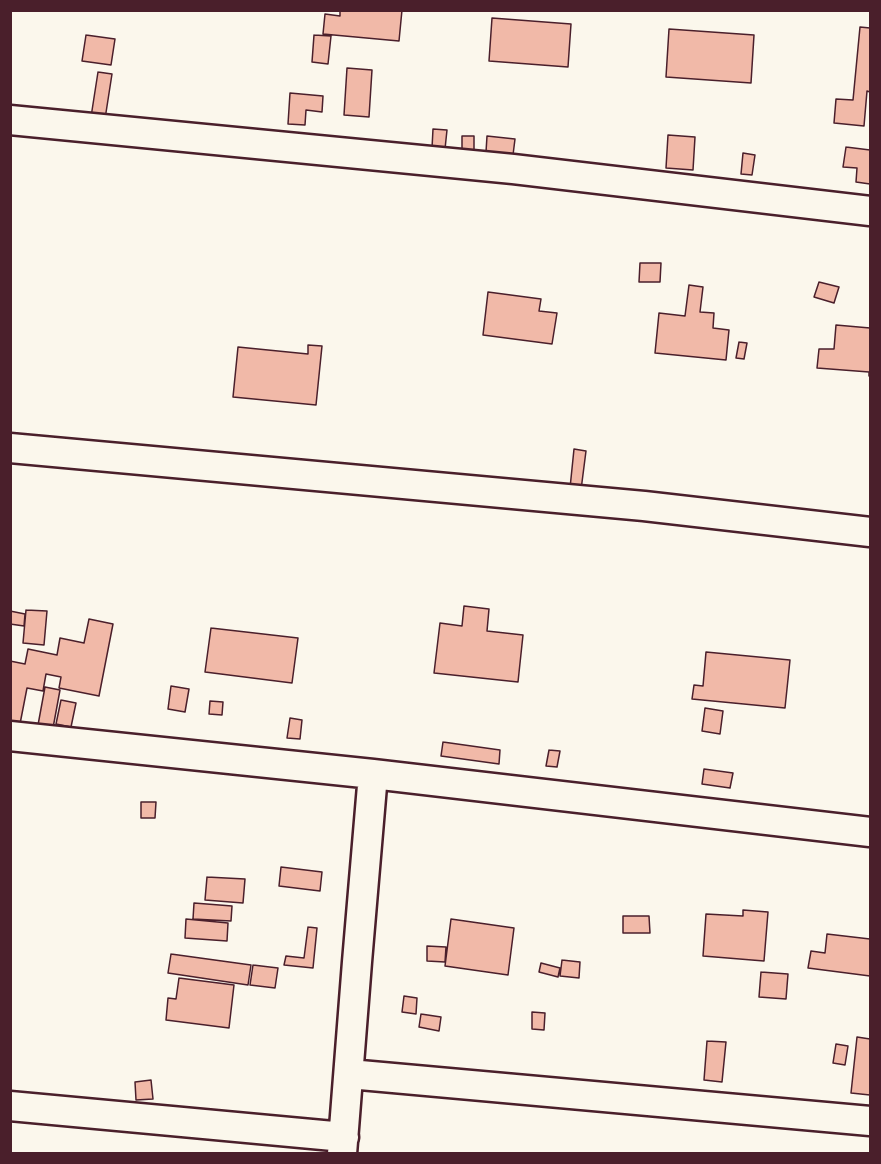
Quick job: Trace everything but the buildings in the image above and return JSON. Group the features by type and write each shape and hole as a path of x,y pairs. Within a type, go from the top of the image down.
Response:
{"street":[{"path":"10,120 513,169 870,211"},
{"path":"10,448 644,506 870,532"},
{"path":"10,736 374,774 870,832"},
{"path":"10,1106 343,1145 358,939 374,774"},
{"path":"349,1074 870,1121"}]}
